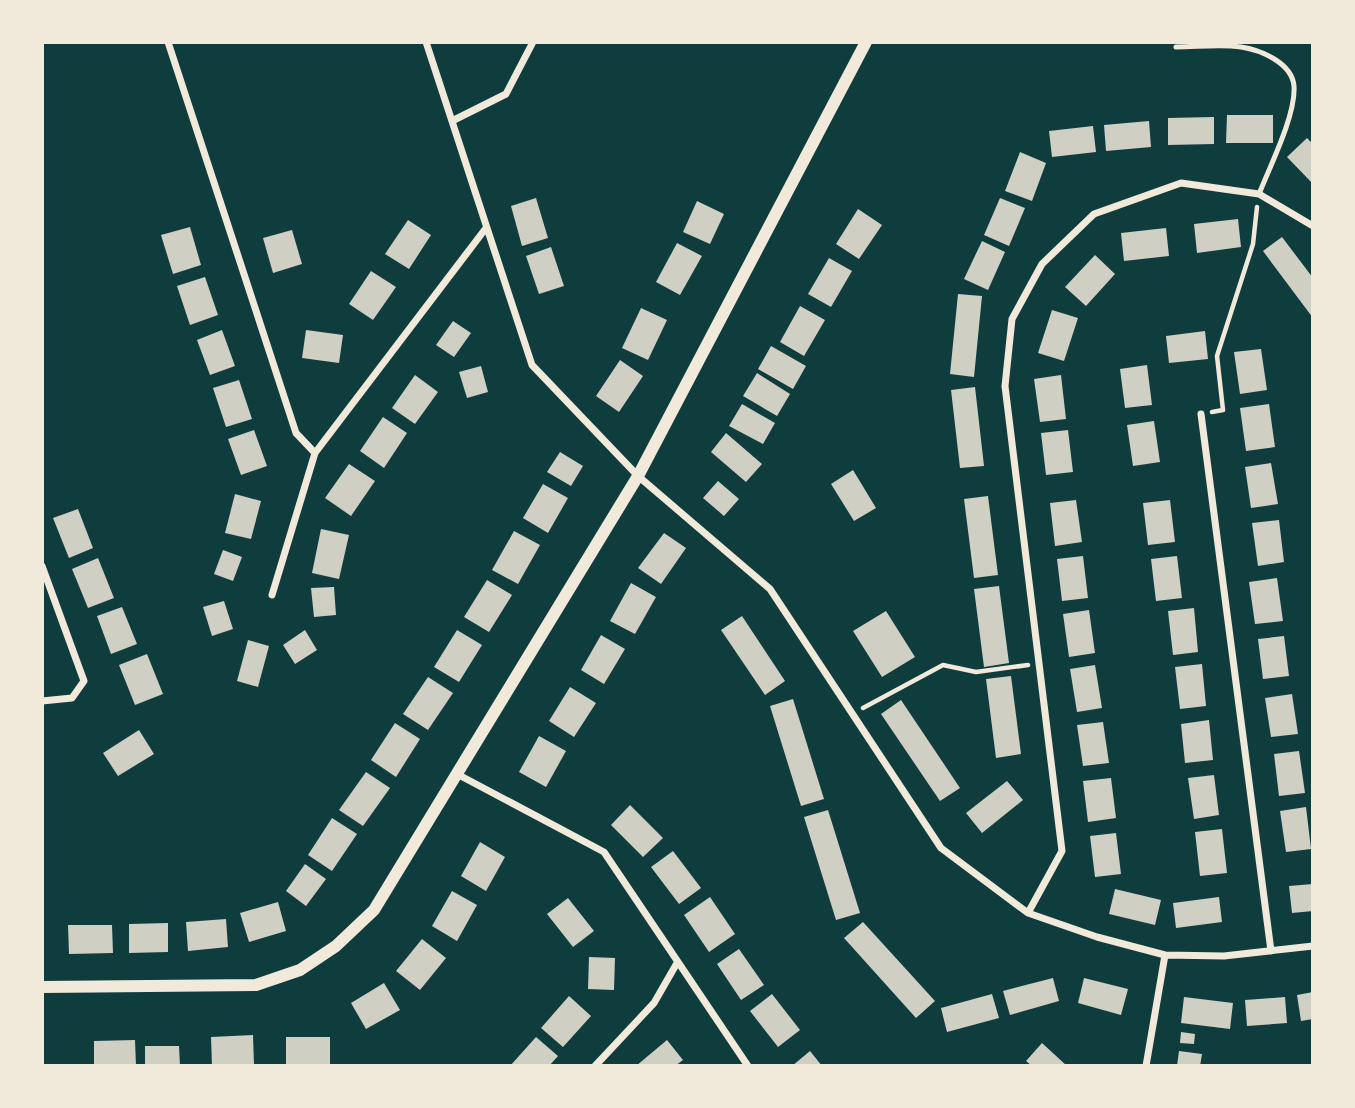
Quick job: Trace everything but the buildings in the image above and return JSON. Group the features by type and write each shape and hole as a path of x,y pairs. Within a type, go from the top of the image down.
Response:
{"street":[{"path":"168,42 296,433 315,453"},
{"path":"426,42 532,365 638,476 770,589 941,848 1028,913 1097,937 1166,955 1224,956 1313,946"},
{"path":"452,121 506,94 533,42"},
{"path":"42,988 256,985 300,970 336,946 374,910 638,476 866,42"},
{"path":"1028,913 1062,851 1005,386 1012,319 1042,264 1094,214 1181,183 1259,194 1313,226"},
{"path":"272,595 315,453 486,228"},
{"path":"1201,414 1271,951"},
{"path":"42,566 84,681 72,698 42,702"},
{"path":"457,774 604,852 748,1066"},
{"path":"1146,1066 1166,955"},
{"path":"595,1066 654,1003 677,963"}],"lane":[{"path":"1176,47 1240,47 1265,54 1281,63 1294,83 1293,106 1259,194"}],"path":[{"path":"1201,414 1223,410 1217,356 1253,244 1259,194"},
{"path":"853,714 943,665 976,672 1039,663"}]}
